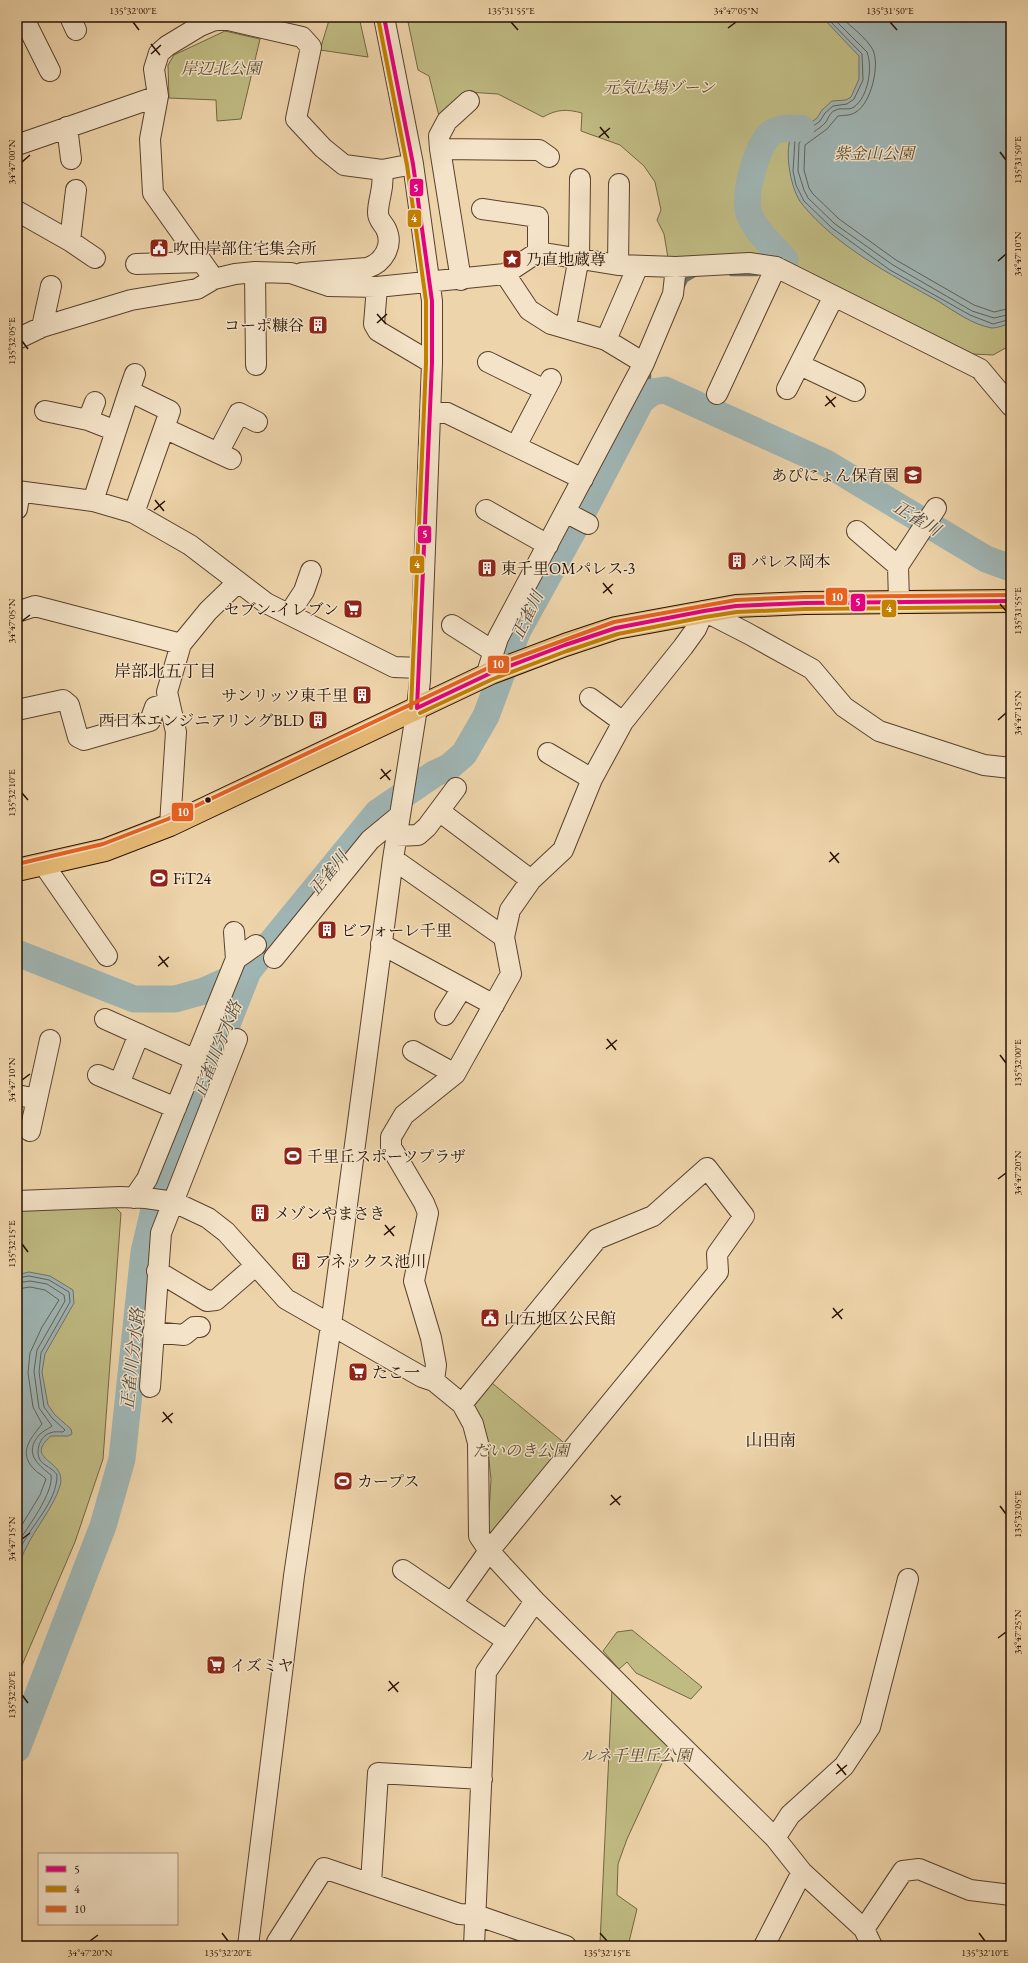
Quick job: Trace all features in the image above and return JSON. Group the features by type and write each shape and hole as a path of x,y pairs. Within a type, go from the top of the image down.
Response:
{"main road":[{"path":"17,870 106,850 170,825 489,675 522,661 616,628 736,606 899,601 1011,601"}],"street":[{"path":"23,17 50,71"},
{"path":"248,1946 294,1576 331,1325 396,836 417,708 420,668 432,362 430,281 413,164 384,17"},
{"path":"214,279 153,194 150,139 158,96 154,69 159,53 167,46 211,19 224,20 302,38 311,47 296,119 324,148 344,165 382,170 413,164"},
{"path":"19,139 67,127 158,96"},
{"path":"461,280 439,136 447,121 469,101"},
{"path":"67,127 71,160"},
{"path":"440,149 539,150 549,157"},
{"path":"17,339 42,327 131,300 197,289 214,279 235,274 255,272 292,274 367,268 376,264 383,257 388,243 387,233 378,216 384,187 382,170"},
{"path":"566,327 579,257 580,179"},
{"path":"606,340 628,265 619,184"},
{"path":"70,241 76,190"},
{"path":"482,209 538,217 538,252"},
{"path":"17,211 70,241 95,258"},
{"path":"292,274 329,286 376,287 430,281 461,280 505,274 538,252 628,265 676,267 749,263 776,267 932,343 980,369 1011,406"},
{"path":"136,264 202,262"},
{"path":"489,675 493,651 498,638 644,363 673,294 676,267"},
{"path":"717,394 776,267"},
{"path":"255,272 256,365"},
{"path":"505,274 529,310 551,324 566,327 606,340 644,363"},
{"path":"42,327 52,286"},
{"path":"376,287 374,324 378,331 432,362"},
{"path":"787,389 834,296"},
{"path":"488,362 548,385 516,446"},
{"path":"800,365 843,392"},
{"path":"93,501 132,382 170,411 134,513"},
{"path":"88,420 95,402"},
{"path":"45,411 88,420 116,431"},
{"path":"430,411 448,413 583,479"},
{"path":"164,428 225,456 239,413 257,422"},
{"path":"18,497 93,501 134,513 190,545 266,603 394,667 420,668"},
{"path":"486,510 548,545"},
{"path":"566,512 588,524"},
{"path":"899,601 898,566 934,512"},
{"path":"857,531 898,566"},
{"path":"289,614 304,591 311,571"},
{"path":"170,825 176,732 167,692 181,644 208,611 238,582"},
{"path":"17,612 35,606 181,644"},
{"path":"434,1381 436,1366 431,1338 415,1289 414,1281 428,1213 424,1203 391,1147 391,1136 404,1115 455,1074 511,974 504,937 510,910 531,880 563,850 592,779 624,722 696,629 704,612 747,632 812,669 844,707 879,731 984,765 1011,768"},
{"path":"452,625 493,651"},
{"path":"590,698 624,722"},
{"path":"17,710 62,700 69,705 78,737 84,740 150,721 155,707 169,703"},
{"path":"548,753 592,779"},
{"path":"396,836 418,835 427,827 456,788"},
{"path":"439,811 531,880"},
{"path":"274,958 370,840 399,816"},
{"path":"393,859 504,937"},
{"path":"44,865 107,956"},
{"path":"140,1198 236,959 234,932"},
{"path":"382,944 494,1005"},
{"path":"236,959 256,945"},
{"path":"445,1015 462,988"},
{"path":"105,1019 196,1060"},
{"path":"119,1084 139,1034"},
{"path":"150,1387 161,1233 170,1201 237,1038"},
{"path":"30,1131 50,1040"},
{"path":"413,1051 455,1074"},
{"path":"98,1075 176,1108"},
{"path":"17,1095 37,1100"},
{"path":"452,1603 489,1551 718,1272 718,1254 744,1216 707,1168 652,1216 597,1239 462,1404"},
{"path":"17,1201 120,1197 140,1198 170,1201 208,1218 226,1232 286,1299 422,1377 434,1381 462,1404 473,1424 478,1443 479,1536 489,1551 535,1601 775,1838 802,1872 868,1938 903,1871 919,1870 970,1890 1011,1895"},
{"path":"158,1271 207,1301 216,1300 255,1266"},
{"path":"153,1332 184,1335 194,1327 200,1327"},
{"path":"404,1570 507,1641"},
{"path":"775,1838 790,1815 844,1766 870,1727 908,1579"},
{"path":"474,1946 486,1672 535,1601"},
{"path":"371,1883 378,1773 482,1779"},
{"path":"276,1942 324,1868 459,1914 476,1914 566,1946"},
{"path":"764,1946 802,1872"}],"green space":[{"path":"330,17 359,17 368,57 320,50"},
{"name":"紫金山公園","path":"407,17 1011,17 1011,345 993,355 973,354 790,264 668,258 664,234 657,220 661,210 655,182 644,166 620,145 581,131 582,113 562,110 553,112 543,117 498,94 468,92 440,120 429,76 418,70"},
{"name":"岸辺北公園","path":"225,31 260,39 241,119 217,121 216,100 169,98 168,65 174,55"},
{"path":"111,1203 121,1213 103,1459 75,1542 17,1677 17,1206"},
{"name":"だいのき公園","path":"492,1383 568,1446 494,1538 488,1529 491,1479 487,1442 473,1407"},
{"path":"632,1630 702,1687 691,1699 636,1673 627,1662 619,1669 603,1651 617,1632"},
{"name":"ルネ千里丘公園","path":"612,1689 669,1748 627,1839 618,1864 617,1895 637,1909 628,1946 609,1946 600,1943"}],"water":[{"path":"822,17 1011,17 1010,323 992,328 978,324 883,270 831,234 798,198 790,171 788,152 791,137 817,118 822,110 832,101 846,100 851,97 859,79 859,56"},
{"path":"29,1272 50,1276 73,1290 74,1303 45,1354 42,1372 48,1405 55,1415 71,1429 72,1434 68,1436 51,1436 43,1444 41,1451 43,1456 58,1470 61,1477 60,1486 53,1502 24,1551 17,1577 17,1275"}],"waterway":[{"path":"785,260 760,233 752,221 748,206 749,185 755,161 769,135 780,129 801,128"},
{"path":"682,288 686,280 698,273"},
{"path":"731,274 757,274"},
{"path":"649,369 649,380"},
{"name":"正雀川","path":"17,953 134,999 175,999 204,991 248,971 377,813 434,774 449,767 464,754 486,716 517,632 574,529 641,401 652,392 665,390 826,463 986,559 1011,568"},
{"name":"正雀川分水路","path":"17,1749 103,1526 122,1459 144,1252 154,1210 248,971"}],"transit line":[{"name":"5","path":"384,17 413,164 432,301 432,363 417,708"},
{"name":"4","path":"378,18 407,165 426,301 426,363 411,708"},
{"name":"10","path":"17,864 103,844 168,819 488,668 614,622 736,600 805,597 1011,595"},
{"name":"5","path":"417,708 491,673 565,645 616,628 704,611 736,606 805,603 1011,601"},
{"name":"4","path":"420,713 493,679 567,651 618,634 705,617 737,612 805,609 1011,607"}],"place":[{"name":"吹田岸部住宅集会所","path":"159,248"},
{"name":"乃直地蔵尊","path":"512,259"},
{"name":"コーポ糠谷","path":"318,325"},
{"name":"あぴにょん保育園","path":"913,475"},
{"name":"パレス岡本","path":"737,561"},
{"name":"東千里OMパレス-3","path":"487,568"},
{"name":"セブン-イレブン","path":"353,609"},
{"name":"サンリッツ東千里","path":"362,695"},
{"name":"西日本エンジニアリングBLD","path":"318,720"},
{"name":"FiT24","path":"159,878"},
{"name":"ビフォーレ千里","path":"327,930"},
{"name":"千里丘スポーツプラザ","path":"293,1156"},
{"name":"メゾンやまさき","path":"260,1213"},
{"name":"アネックス池川","path":"301,1261"},
{"name":"山五地区公民館","path":"490,1318"},
{"name":"たこ一","path":"358,1372"},
{"name":"カープス","path":"343,1481"},
{"name":"イズミヤ","path":"216,1665"}],"district":[{"name":"岸部北五丁目","path":"165,671"},
{"name":"山田南","path":"771,1440"}],"park label":[{"name":"元気広場ゾーン","path":"659,87"}]}
